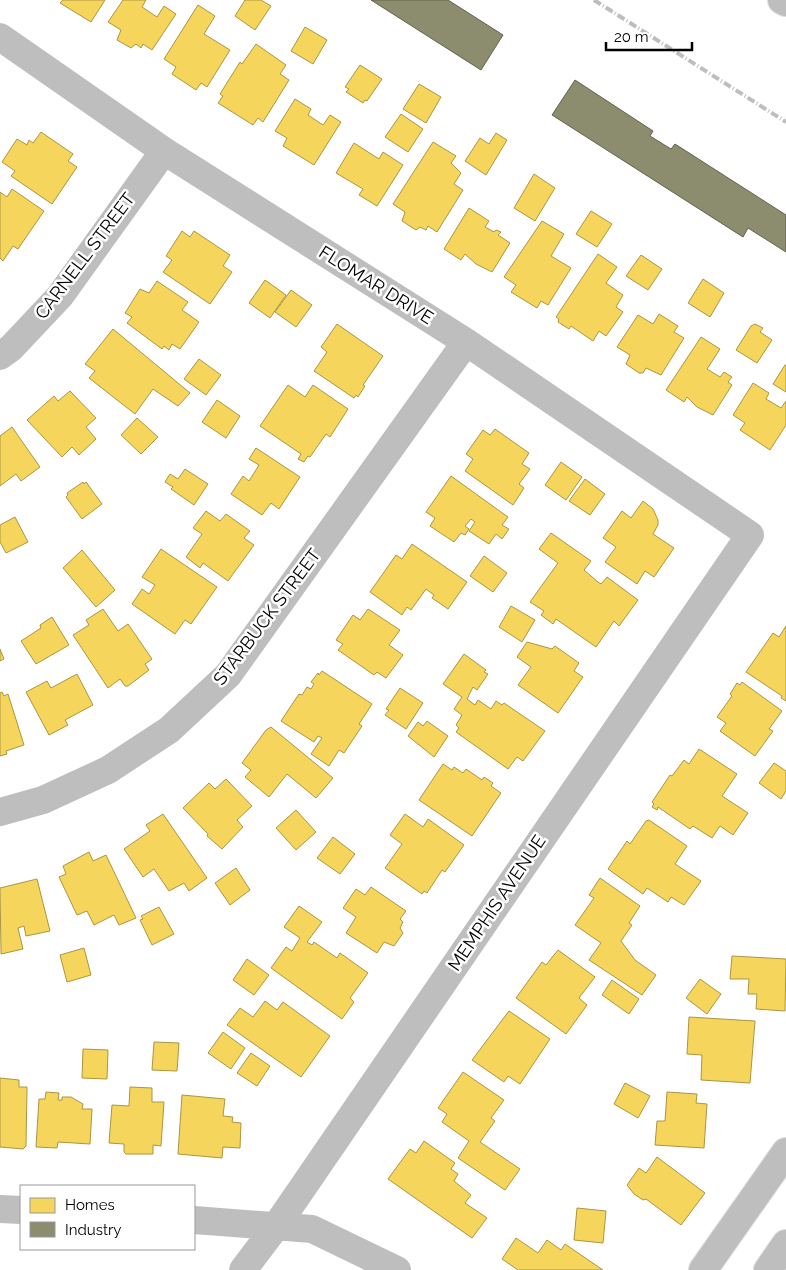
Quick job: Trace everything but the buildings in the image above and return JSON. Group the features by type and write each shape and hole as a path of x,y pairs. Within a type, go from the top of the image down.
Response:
{"street":[{"path":"782,0 786,2"},
{"name":"FLOMAR DRIVE","path":"0,37 164,151 466,342 750,535"},
{"name":"CARNELL STREET","path":"0,356 11,348 60,296 164,151"},
{"name":"STARBUCK STREET","path":"0,812 43,800 108,770 169,730 228,675 466,342"},
{"name":"MEMPHIS AVENUE","path":"243,1270 277,1225 750,535"},
{"path":"704,1270 786,1152"},
{"path":"0,1209 20,1210"},
{"path":"195,1220 312,1229 397,1270"},
{"path":"768,1270 786,1244"}],"railway":[{"path":"594,0 786,122"}]}
